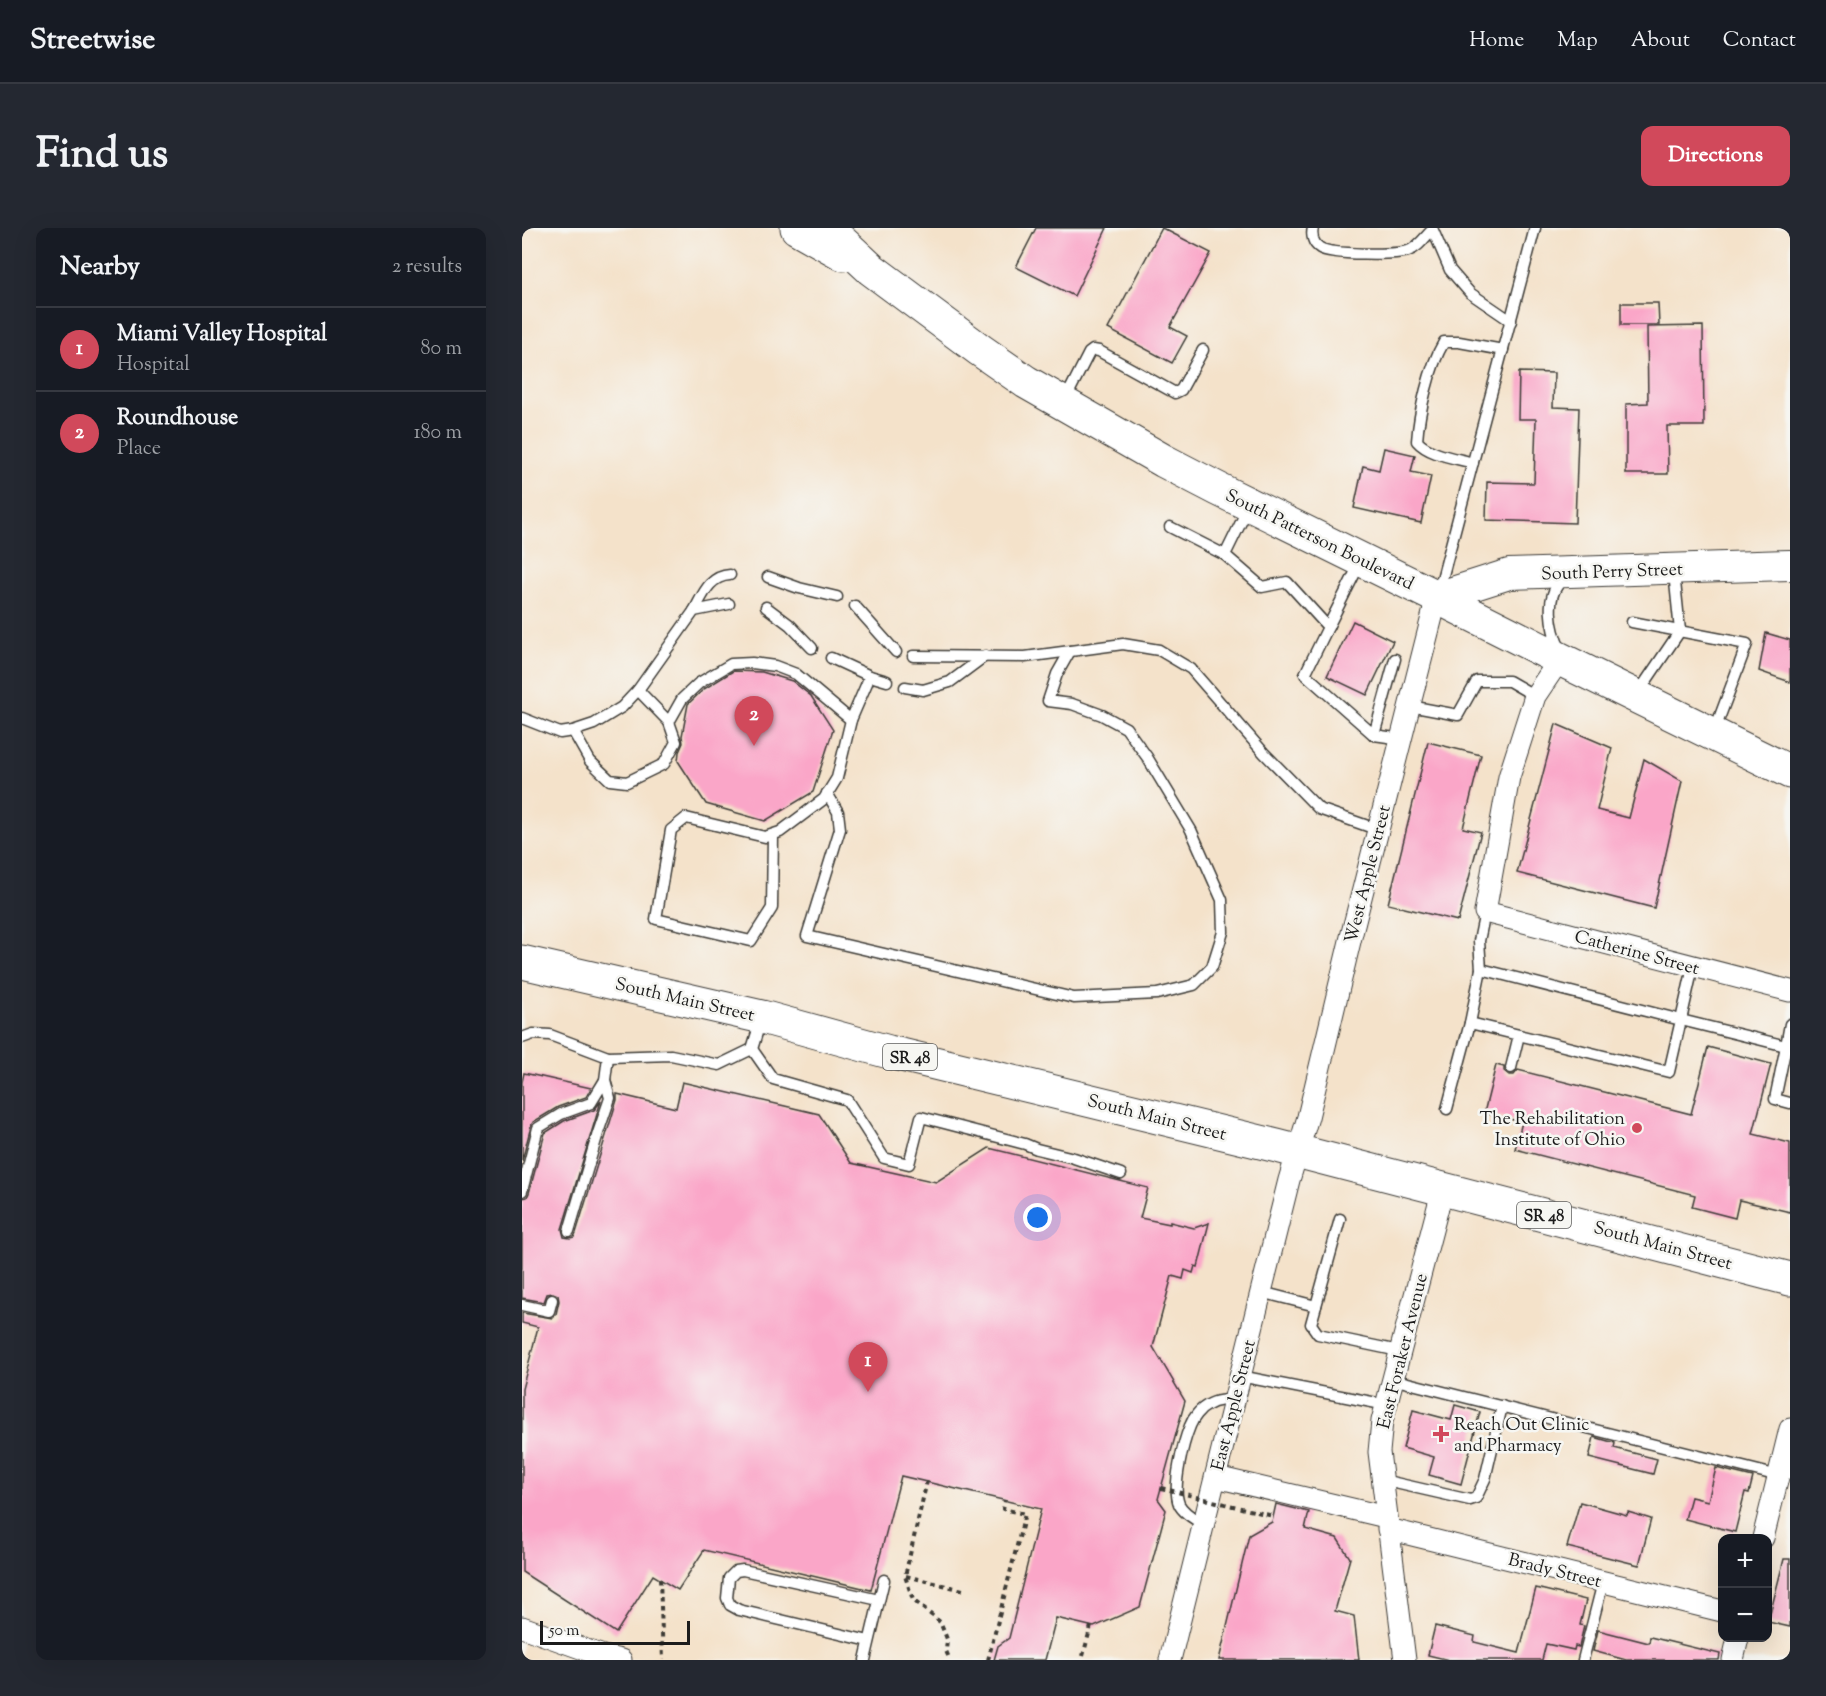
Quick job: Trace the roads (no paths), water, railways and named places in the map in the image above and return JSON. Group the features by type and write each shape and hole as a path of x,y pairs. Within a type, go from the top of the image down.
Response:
{"main road":[{"name":"South Patterson Boulevard","path":"797,228 871,269"},
{"name":"South Patterson Boulevard","path":"827,228 871,269 1026,382 1164,461 1790,772"},
{"name":"South Main Street","path":"522,962 762,1017 889,1052 1299,1151 1790,1279"}],"street":[{"name":"South Perry Street","path":"1437,597 1509,574 1790,565"},
{"name":"West Apple Street","path":"1299,1151 1437,597"},
{"path":"1485,912 1509,777 1535,696 1560,659"},
{"name":"Catherine Street","path":"1485,912 1790,991"},
{"name":"East Apple Street","path":"1170,1660 1289,1180 1299,1151"},
{"name":"East Foraker Avenue","path":"1405,1660 1379,1452 1382,1421 1392,1379 1443,1188"},
{"path":"1765,1534 1785,1475 1779,1472 1790,1429"},
{"name":"Brady Street","path":"1216,1478 1603,1582 1718,1610"},
{"path":"522,1627 608,1659"},
{"path":"1733,1660 1737,1642"}],"lane":[{"path":"1313,228 1311,232 1314,241 1320,248 1337,252 1395,254 1416,247 1431,228 1450,270 1470,293 1511,321"},
{"path":"1437,597 1535,228"},
{"path":"1473,463 1431,451 1422,447 1417,441 1423,403 1444,342 1460,342 1503,350"},
{"path":"1063,403 1089,353 1093,350 1099,351 1175,393 1181,390 1203,350"},
{"path":"1225,555 1249,505"},
{"path":"1170,527 1225,555 1262,587 1287,582 1328,627"},
{"path":"1362,560 1305,674 1374,735 1402,739"},
{"path":"1636,697 1680,631 1673,569"},
{"path":"1560,659 1562,652 1555,639 1551,623 1552,601 1554,591 1562,579 1574,572"},
{"path":"522,718 560,733 594,724 622,707 638,690 694,611 708,585 722,575 730,575"},
{"path":"768,577 799,588 837,597"},
{"path":"694,611 729,604"},
{"path":"855,606 896,652"},
{"path":"766,607 790,625 812,648"},
{"path":"1632,622 1747,644 1713,735"},
{"path":"913,656 1025,657 1123,645 1159,650 1191,669 1264,753 1319,809 1378,830"},
{"path":"827,793 838,812 840,829 807,936 1074,998 1157,994 1194,985 1212,967 1223,932 1222,900 1191,830 1147,757 1126,728 1102,715 1072,704 1048,700 1057,674 1070,651"},
{"path":"905,687 923,690 950,682 986,656"},
{"path":"831,658 870,676 887,681"},
{"path":"1374,735 1395,659"},
{"path":"669,722 682,699 699,683 731,664 752,663 775,666 796,674 851,720"},
{"path":"773,835 772,908 751,941 656,919 671,830 686,818 765,837 780,832 824,799 837,778 851,720 870,676"},
{"path":"1410,706 1458,715 1477,681 1509,681 1535,696"},
{"path":"573,731 590,760 610,780 627,782 664,764 675,742 669,722 638,690"},
{"path":"1448,1109 1481,969 1479,941 1485,912"},
{"path":"1470,1023 1669,1072 1693,967"},
{"path":"1481,969 1788,1046"},
{"path":"522,1038 533,1034 550,1035 608,1057 671,1055 719,1065 752,1049 762,1017"},
{"path":"1790,1024 1788,1046 1775,1099 1790,1103"},
{"path":"1511,1068 1519,1035"},
{"path":"752,1049 773,1079 847,1100 884,1158 909,1164 921,1117 1025,1144 1121,1174"},
{"path":"569,1231 610,1098 605,1080 608,1057"},
{"path":"522,1191 538,1128 561,1114 591,1103 605,1080"},
{"path":"1340,1220 1311,1324 1318,1334 1399,1351"},
{"path":"1261,1292 1316,1306"},
{"path":"522,1305 549,1311 552,1300"},
{"path":"1240,1376 1387,1405"},
{"path":"1392,1379 1785,1475"},
{"path":"1204,1525 1179,1505 1177,1492 1184,1447 1190,1425 1206,1405 1219,1400 1235,1400"},
{"path":"1382,1480 1470,1500 1476,1498 1485,1479 1502,1406"},
{"path":"869,1641 739,1610 730,1605 727,1598 729,1578 736,1571 743,1570 879,1600"},
{"path":"865,1660 884,1580"},
{"path":"1583,1660 1603,1582"}],"place":[{"name":"Roundhouse","path":"754,746"},
{"name":"The Rehabilitation Institute of Ohio","path":"1637,1128"},
{"name":"Miami Valley Hospital","path":"868,1392"},
{"name":"Reach Out Clinic and Pharmacy","path":"1441,1434"}]}
